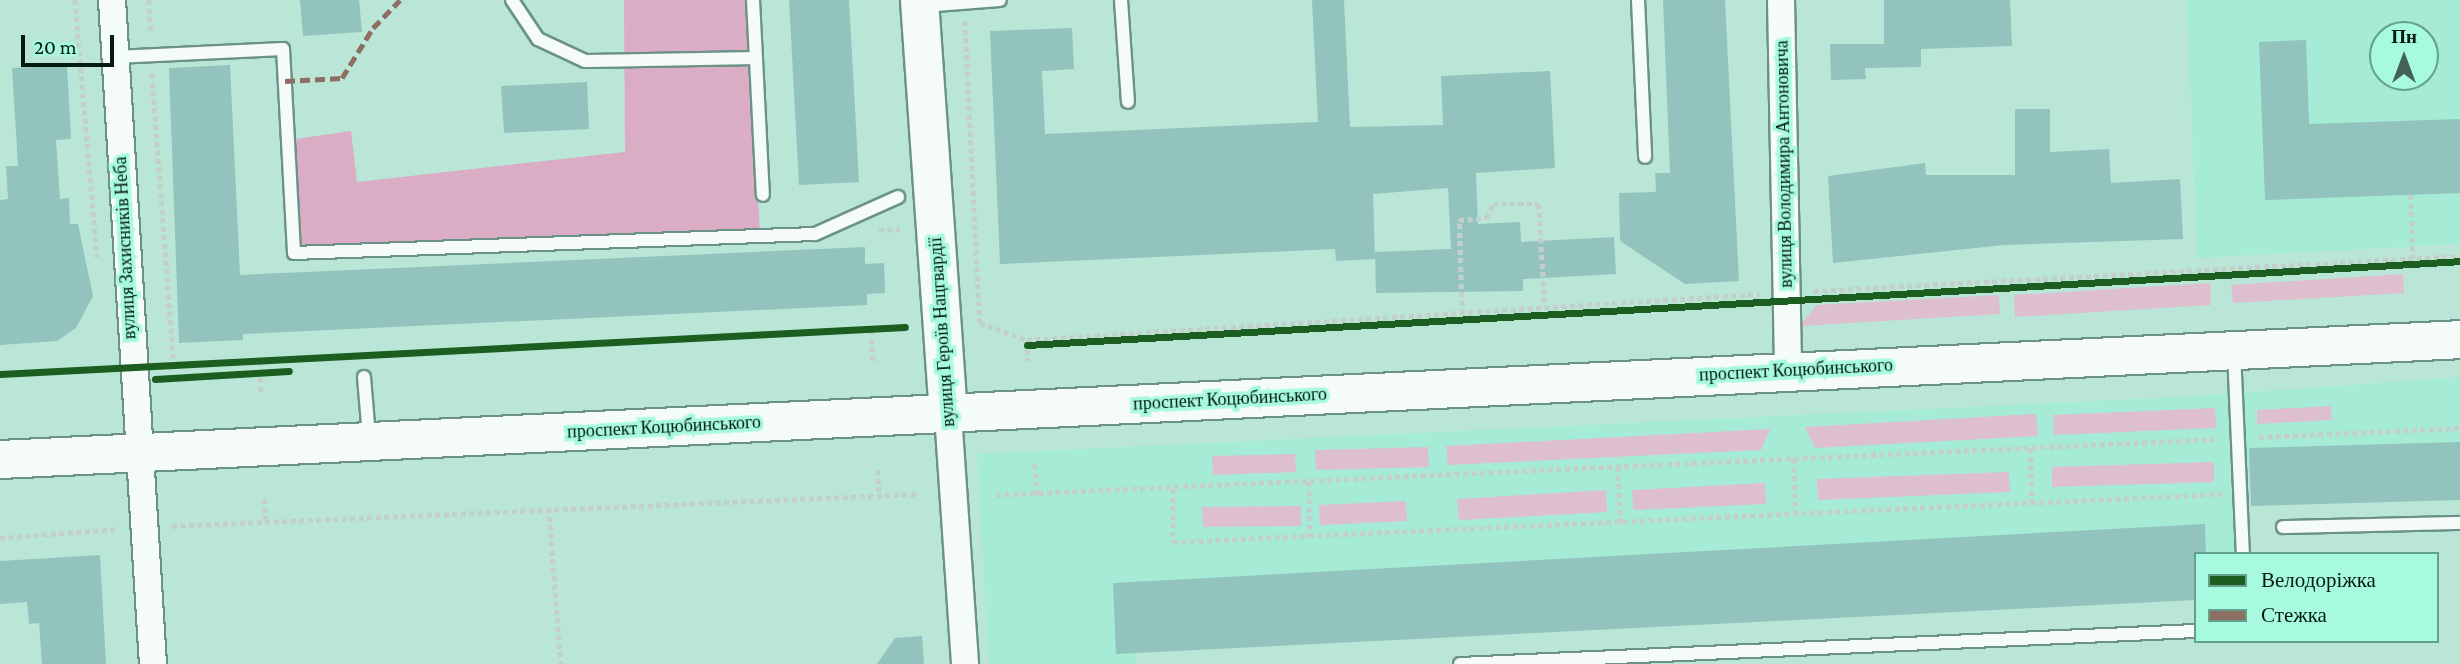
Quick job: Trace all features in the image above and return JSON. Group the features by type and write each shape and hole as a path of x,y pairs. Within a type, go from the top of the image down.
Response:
{"main road":[{"name":"вулиця Героїв Нацгвардії","path":"919,3 948,414"},
{"name":"проспект Коцюбинського","path":"0,459 2460,339"}],"street":[{"name":"вулиця Захисників Неба","path":"112,0 119,368 138,452 153,664"},
{"name":"вулиця Володимира Антоновича","path":"1781,0 1788,370"},
{"name":"вулиця Героїв Нацгвардії","path":"948,414 965,664"}],"lane":[{"path":"512,0 538,39 584,61 756,58"},
{"path":"753,0 764,195"},
{"path":"919,3 1000,0"},
{"path":"1121,0 1128,102"},
{"path":"1638,0 1645,157"},
{"path":"115,57 284,48 294,253 815,234 898,197"},
{"path":"2234,348 2243,552"},
{"path":"364,377 369,440"},
{"path":"2283,527 2460,523"},
{"path":"1460,664 2194,631"},
{"path":"1777,650 1778,664"}],"path":[{"path":"75,0 93,241 100,267"},
{"path":"149,0 174,364"},
{"path":"963,2 972,75 980,323 1027,343 1786,295 2413,258 2460,258"},
{"path":"2411,195 2413,258"},
{"path":"1462,314 1459,220 1487,218 1493,204 1539,204 1545,307"},
{"path":"1027,343 1545,307 2460,258"},
{"path":"673,352 686,343 905,330"},
{"path":"0,374 871,332"},
{"path":"871,332 873,361"},
{"path":"1027,343 1028,361"},
{"path":"107,356 119,368"},
{"path":"251,373 510,360"},
{"path":"260,361 261,394"},
{"path":"996,495 2460,428"},
{"path":"2031,448 2032,502"},
{"path":"1794,459 1796,514"},
{"path":"1035,464 1037,495"},
{"path":"1618,467 1621,524"},
{"path":"878,470 879,494"},
{"path":"1309,482 1310,537"},
{"path":"1173,488 1173,542 1621,524 2240,494"},
{"path":"0,538 266,521 917,494"},
{"path":"265,499 266,521"},
{"path":"549,508 561,664"}],"shaded area":[{"path":"624,0 748,0 760,236 294,253 288,140 351,131 357,182 625,152"},
{"path":"2187,0 2460,0 2460,244 2197,258"},
{"path":"2403,274 2404,293 2233,303 2231,285"},
{"path":"2210,283 2211,305 2015,317 2014,295"},
{"path":"1999,295 2000,314 1799,326 1817,305"},
{"path":"2460,377 2460,472 2240,474 2243,552 2194,552 2194,557 1135,618 1136,664 989,664 977,454 2201,396"},
{"path":"2331,406 2332,420 2257,424 2257,410"},
{"path":"2215,408 2216,428 2054,435 2053,415"},
{"path":"2036,414 2038,436 1815,448 1805,427"},
{"path":"1770,429 1761,450 1448,465 1446,446"},
{"path":"1428,447 1429,467 1316,470 1315,450"},
{"path":"1295,454 1296,472 1213,475 1212,456"},
{"path":"2214,462 2214,482 2052,487 2052,467"},
{"path":"2009,472 2010,492 1818,500 1817,479"},
{"path":"1765,483 1766,504 1633,510 1632,490"},
{"path":"1606,490 1607,512 1459,520 1457,499"},
{"path":"1406,501 1407,521 1320,525 1319,505"},
{"path":"1301,506 1301,526 1203,527 1202,507"}],"building":[{"path":"300,0 359,0 362,32 303,36"},
{"path":"789,0 849,0 859,182 799,185"},
{"path":"1312,0 1344,0 1350,127 1443,125 1441,76 1550,71 1555,168 1476,173 1478,224 1520,222 1521,242 1614,237 1616,274 1523,279 1523,291 1376,293 1375,252 1451,249 1448,188 1373,194 1375,259 1336,261 1335,249 1000,264 990,31 1072,28 1074,69 1042,71 1045,134 1318,122"},
{"path":"1663,0 1725,0 1739,281 1685,284 1620,241 1619,193 1656,192 1655,173 1670,173"},
{"path":"1884,0 2010,0 2012,46 1921,49 1921,67 1865,68 1866,79 1831,80 1830,44 1884,44"},
{"path":"2306,40 2309,124 2460,119 2460,193 2265,200 2259,42"},
{"path":"67,65 71,139 56,140 60,199 69,198 70,224 78,224 93,296 76,328 57,341 0,345 0,200 8,199 6,166 18,166 12,68"},
{"path":"230,65 240,275 865,247 865,264 884,263 885,293 867,294 867,305 243,334 243,340 179,343 169,68"},
{"path":"587,82 589,129 504,133 501,86"},
{"path":"2015,109 2050,109 2050,152 2109,149 2111,183 2180,179 2183,239 2004,245 1833,263 1828,176 1925,163 1926,175 2015,175"},
{"path":"2460,442 2460,500 2251,506 2249,448"},
{"path":"2205,524 2206,552 2194,552 2194,600 1116,654 1113,583"},
{"path":"100,555 106,664 42,664 39,623 29,624 27,602 0,604 0,561"},
{"path":"922,636 924,664 877,664 895,638"}],"marked path":[{"path":"285,81 342,78 373,28 400,0"}],"cycle path":[{"path":"1027,345 2460,261"},
{"path":"0,374 905,327"},
{"path":"155,379 289,371"}]}
